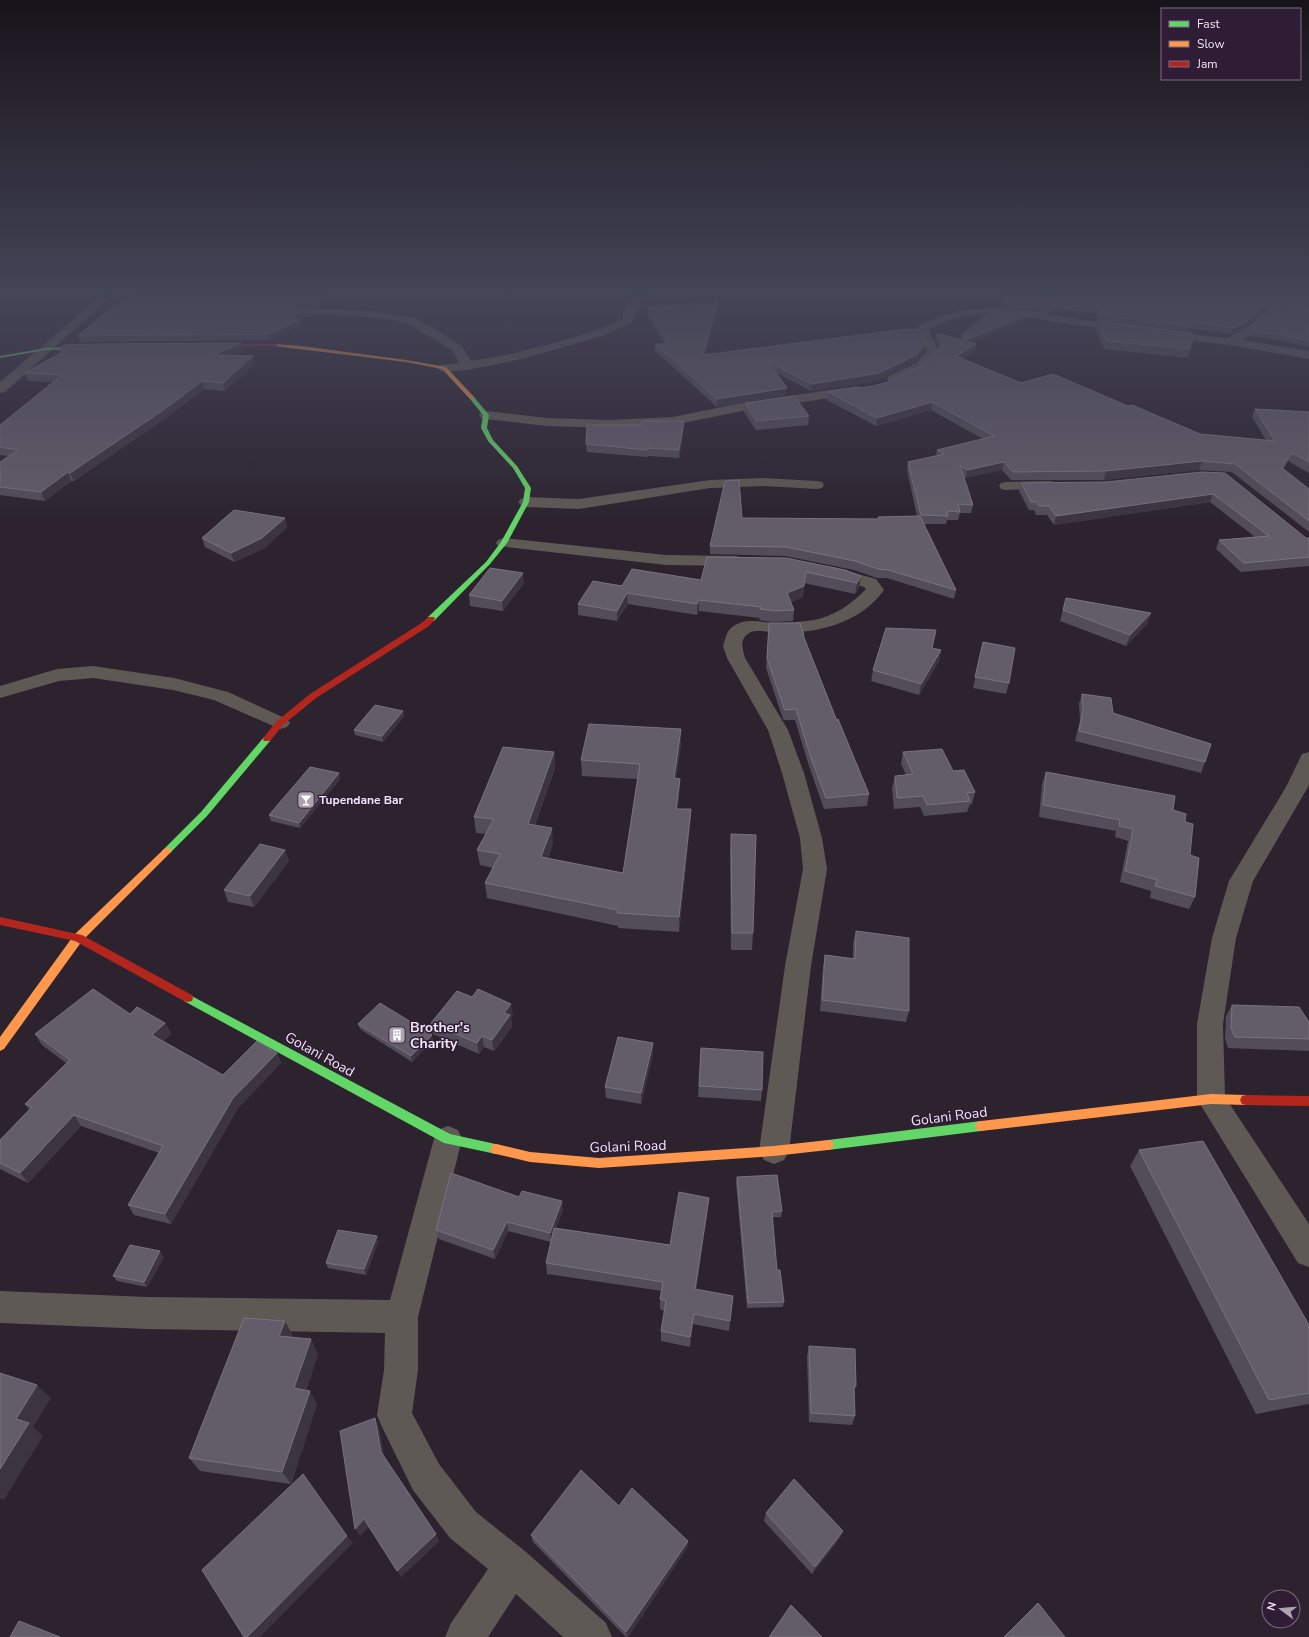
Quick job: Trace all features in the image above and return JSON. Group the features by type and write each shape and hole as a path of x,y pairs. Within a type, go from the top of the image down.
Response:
{"street":[{"path":"0,389 20,371"},
{"path":"448,371 486,415 547,422 609,424 673,421 742,407 878,386 909,371"},
{"path":"0,1046 78,938 204,814 280,723 313,696 426,624 488,563 504,544 526,502 528,488 515,467 491,441 484,428 486,415"},
{"path":"526,502 579,504 710,484 764,482 817,485"},
{"path":"1006,486 1066,485"},
{"path":"504,544 666,560 752,561"},
{"path":"774,1151 798,966 815,869 811,838 793,773 778,730 736,658 732,646 737,633 751,626 775,628 806,627 838,619 863,603 875,590 870,583 848,575 813,568"},
{"path":"0,692 57,675 93,672 174,684 221,696 280,723"},
{"path":"1309,759 1296,787 1241,881 1224,938 1210,1024 1211,1099 1309,1252"},
{"name":"Golani Road","path":"0,920 78,938 448,1139 530,1157 599,1163 774,1151 1211,1099 1309,1101"},
{"path":"448,1139 402,1317 401,1370 394,1415 426,1477 463,1525 513,1565 592,1637"},
{"path":"0,1307 147,1313 402,1317"},
{"path":"465,1637 513,1565"}],"building":[{"path":"28,371 236,371 223,383 202,381 165,409 70,473 68,472 41,492 0,487 0,462 18,450 0,447 0,425 62,375 25,373"},
{"path":"686,371 775,371 787,388 717,399"},
{"path":"787,371 882,371 879,373 811,384"},
{"path":"909,371 993,371 1021,383 1053,374 1128,406 1132,405 1200,434 1275,441 1255,409 1309,412 1309,462 1292,453 1282,468 1309,489 1309,521 1235,464 1202,461 1106,471 1013,472 1004,462 967,470 960,465 973,505 958,504 960,512 947,511 948,516 921,515 908,462 944,454 937,450 994,436 932,402 877,418 828,392 873,386 888,382"},
{"path":"794,396 809,416 756,421 745,403"},
{"path":"642,421 684,421 679,450 648,448 648,450 586,444 587,425 641,425"},
{"path":"1202,472 1225,473 1306,538 1309,538 1309,557 1244,563 1219,540 1269,536 1213,494 1056,516 1049,506 1039,506 1036,502 1031,502 1021,483 1106,482"},
{"path":"739,480 742,518 879,519 878,517 920,516 956,590 888,570 878,569 855,561 786,547 710,546 725,481"},
{"path":"234,510 285,518 262,538 231,553 202,538"},
{"path":"707,557 786,558 845,570 861,576 857,583 806,572 804,586 787,593 794,610 775,611 760,609 761,607 699,600 697,604 627,593 617,611 578,604 593,581 622,586 632,569 701,580"},
{"path":"490,568 523,573 502,601 469,595"},
{"path":"1066,598 1151,613 1130,635 1063,610"},
{"path":"769,623 800,623 803,635 837,721 838,719 869,794 826,798 810,755 796,709 785,710 767,658"},
{"path":"886,628 936,630 932,648 941,650 921,684 873,670"},
{"path":"983,642 1015,648 1009,683 975,677"},
{"path":"1082,694 1111,698 1113,713 1211,744 1205,762 1079,731 1083,710"},
{"path":"375,705 403,711 382,736 354,730"},
{"path":"589,724 681,729 674,778 680,779 676,809 691,809 679,917 617,913 618,910 485,883 500,854 477,850 494,819 474,817 503,747 554,752 528,824 552,828 541,857 623,873 640,764 581,760"},
{"path":"942,749 953,771 964,770 975,792 967,793 970,801 927,805 923,796 897,798 895,776 913,774 903,752"},
{"name":"Tupendane Bar","path":"310,767 339,773 299,823 269,815"},
{"path":"1046,772 1175,796 1173,810 1186,814 1185,822 1193,824 1190,855 1199,858 1195,897 1155,886 1157,880 1125,871 1133,829 1119,826 1120,820 1043,805"},
{"path":"731,834 756,835 753,933 732,933"},
{"path":"260,844 285,850 250,896 224,890"},
{"path":"856,931 909,938 909,1011 822,1000 825,955 855,959"},
{"path":"93,989 130,1014 137,1007 165,1023 152,1035 223,1075 257,1041 277,1053 233,1098 165,1214 128,1205 163,1146 74,1115 20,1173 0,1163 0,1140 32,1107 25,1104 70,1060 35,1034"},
{"path":"478,989 511,1004 504,1013 510,1015 492,1040 482,1036 477,1043 431,1023 457,991 472,997"},
{"name":"Brother's Charity","path":"380,1003 432,1035 411,1056 358,1024"},
{"path":"1232,1005 1299,1007 1309,1022 1309,1039 1235,1037 1231,1028"},
{"path":"618,1037 653,1043 641,1093 605,1087"},
{"path":"701,1048 763,1052 762,1090 699,1086"},
{"path":"1203,1141 1309,1325 1309,1393 1269,1400 1139,1150"},
{"path":"451,1173 519,1197 522,1191 562,1201 550,1233 507,1222 493,1250 436,1230"},
{"path":"777,1175 782,1211 772,1212 777,1270 780,1270 784,1302 748,1303 737,1177"},
{"path":"679,1192 709,1198 695,1289 733,1296 730,1321 694,1314 690,1337 661,1331 666,1301 660,1299 663,1282 546,1263 554,1228 670,1245"},
{"path":"338,1230 377,1236 364,1269 326,1263"},
{"path":"130,1245 160,1251 144,1282 113,1276"},
{"path":"244,1318 285,1321 279,1336 311,1339 294,1388 310,1391 282,1472 189,1458"},
{"path":"809,1346 855,1349 855,1416 811,1413"},
{"path":"0,1373 37,1385 16,1419 29,1423 0,1469"},
{"path":"375,1418 381,1452 436,1534 397,1571 364,1519 355,1529 340,1431"},
{"path":"581,1470 619,1506 632,1488 688,1541 626,1632 531,1535"},
{"path":"303,1474 347,1536 247,1637 244,1637 202,1570"},
{"path":"794,1479 843,1531 815,1567 766,1513"},
{"path":"1038,1603 1065,1637 1004,1637"},
{"path":"791,1605 822,1637 769,1637"},
{"path":"19,1621 60,1637 10,1637"}],"traffic: fast":[{"path":"431,619 488,563 504,543 526,502 528,488 515,467 491,441 484,428 486,415 472,398"},
{"path":"167,851 204,814 267,739"},
{"path":"188,998 448,1139 496,1149"},
{"path":"828,1145 981,1126"}],"traffic: slow":[{"path":"447,371 472,398"},
{"path":"0,1046 78,938 167,851"},
{"path":"981,1126 1211,1099 1246,1100"},
{"path":"496,1149 530,1157 599,1163 774,1151 828,1145"}],"traffic: jam":[{"path":"267,739 280,723 313,696 426,624 431,619"},
{"path":"0,921 78,938 188,998"},
{"path":"1246,1100 1309,1101"}],"place":[{"name":"Tupendane Bar","path":"306,800"},
{"name":"Brother's Charity","path":"397,1035"}]}
